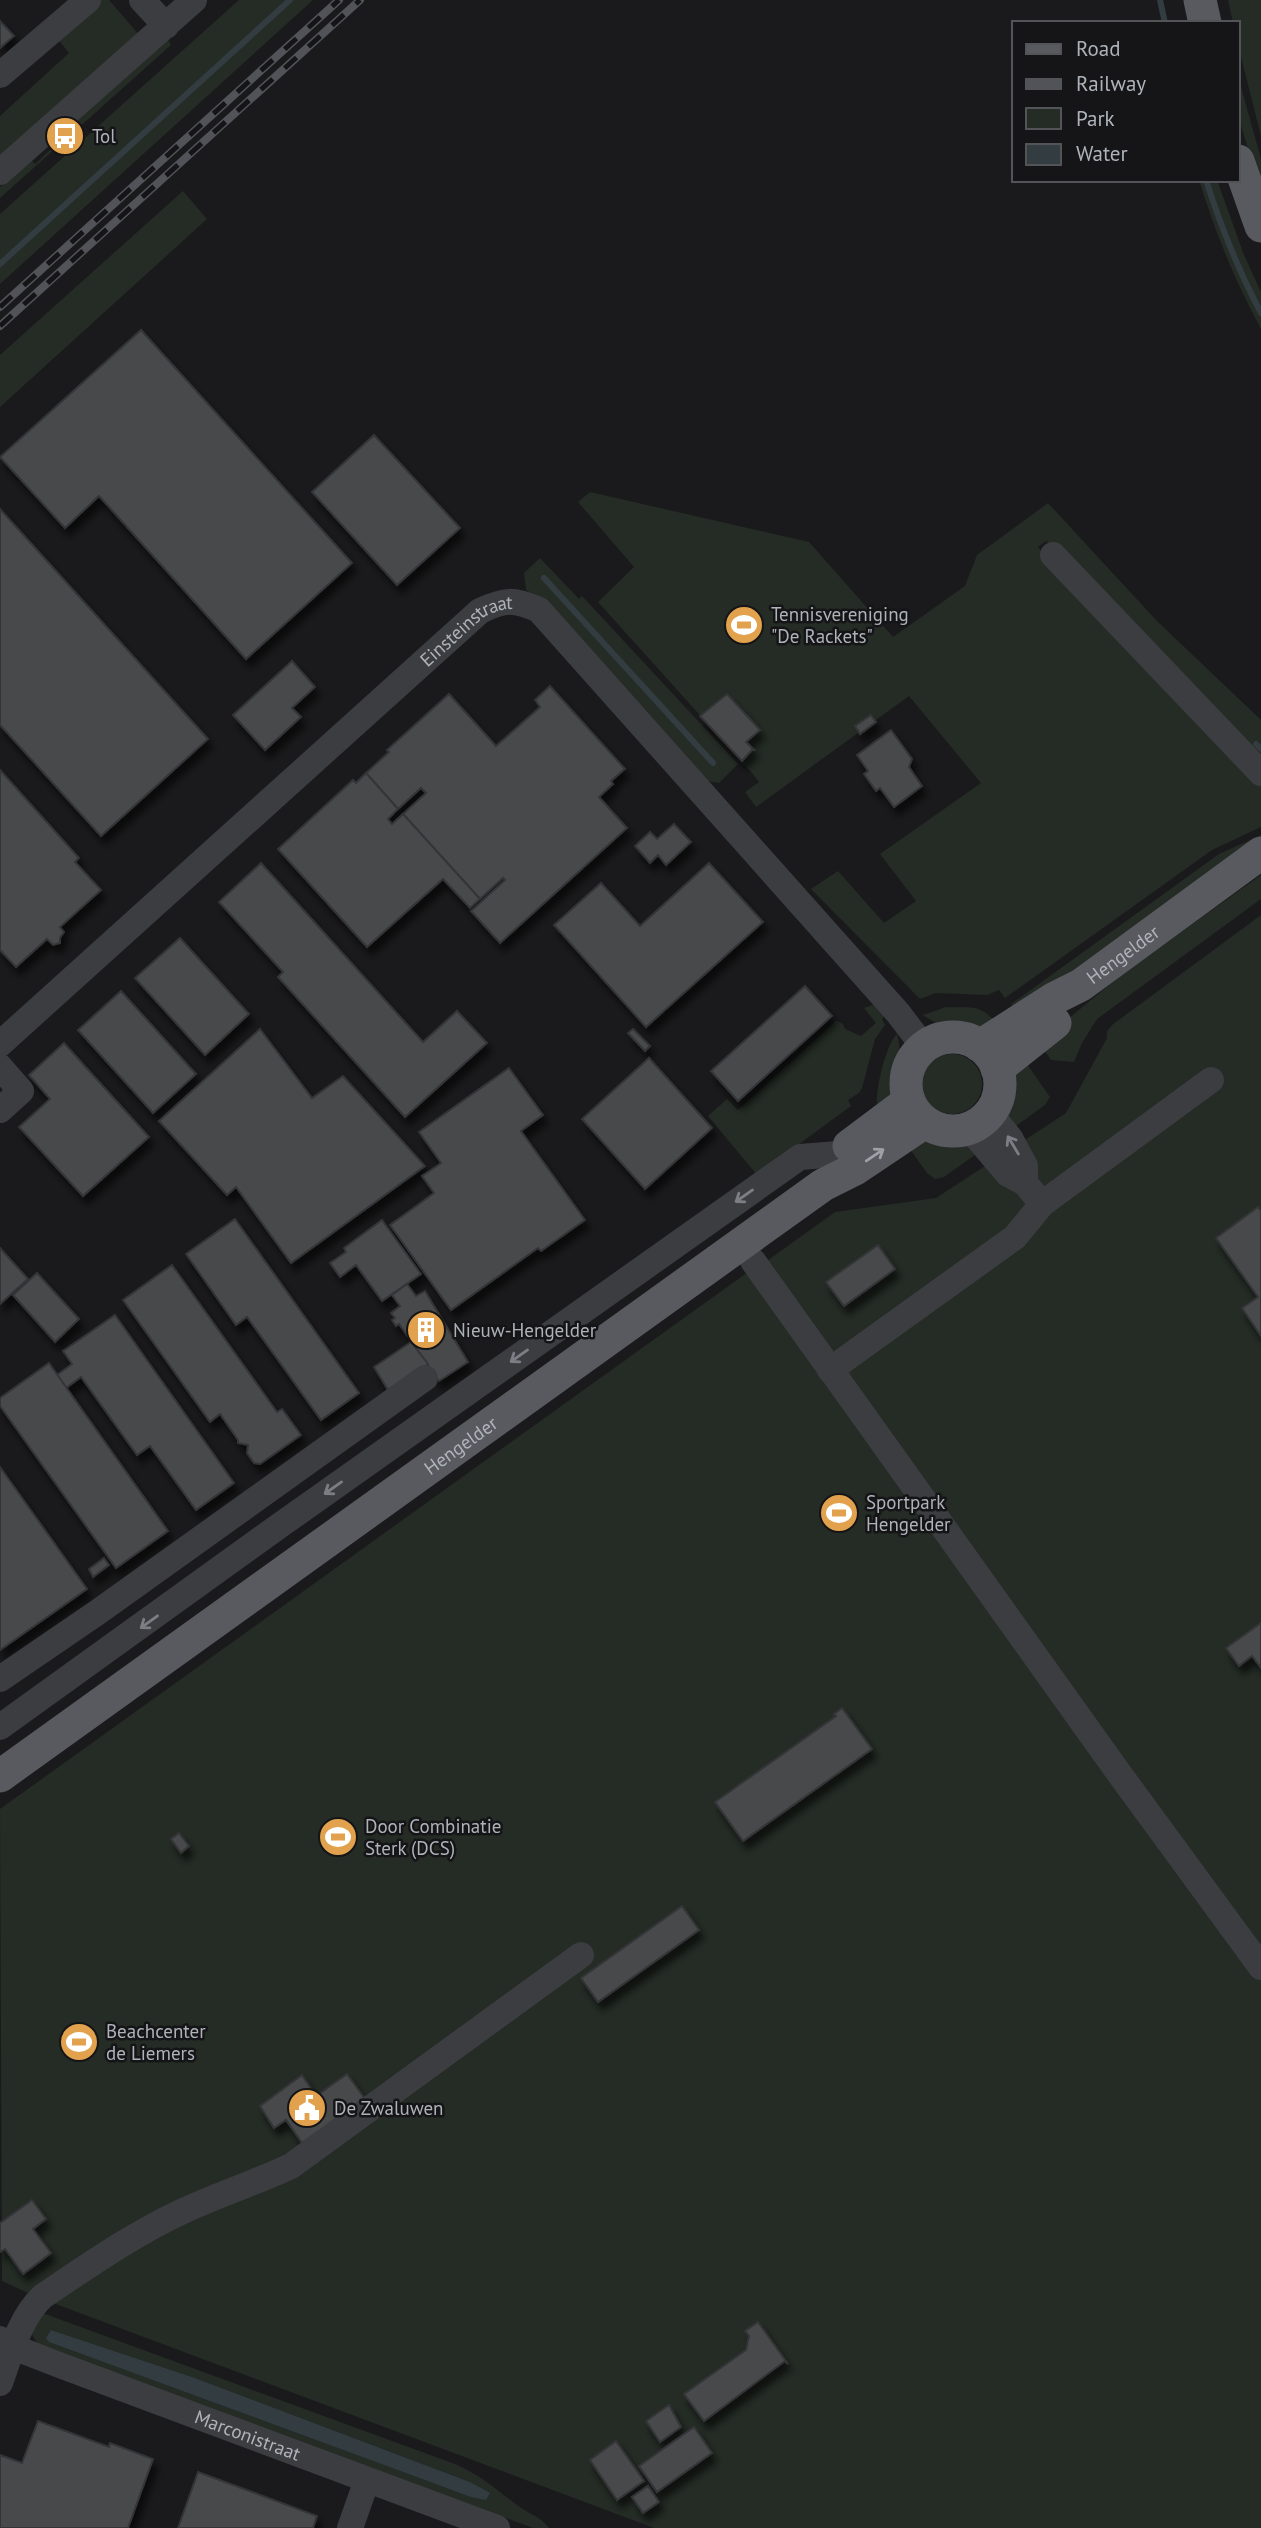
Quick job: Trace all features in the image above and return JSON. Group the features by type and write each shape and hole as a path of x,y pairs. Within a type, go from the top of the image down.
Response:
{"main road":[{"path":"1200,0 1205,21"},
{"path":"1240,167 1261,226"},
{"name":"Hengelder","path":"988,1057 1055,998 1081,985 1261,853"},
{"name":"Hengelder","path":"988,1057 1056,1022 1086,994 1261,868"},
{"path":"958,1038 988,1057 999,1087 995,1105 979,1120 946,1131 917,1112 906,1078 915,1055 924,1047 934,1041 958,1038"},
{"name":"Hengelder","path":"0,1759 102,1689 815,1177 838,1154 917,1112"},
{"name":"Hengelder","path":"0,1776 823,1185 855,1169 917,1112"}],"street":[{"path":"0,75 88,0"},
{"path":"142,0 166,26"},
{"path":"0,172 194,0"},
{"path":"1053,555 1261,773"},
{"name":"Einsteinstraat","path":"0,1044 480,611 498,602 517,601 539,610 898,1013 924,1047"},
{"path":"0,1067 21,1091 0,1110"},
{"path":"830,1370 1015,1237 1042,1204 1211,1080"},
{"path":"979,1120 1008,1174 1025,1183 1042,1204"},
{"name":"Hengelder","path":"0,1727 800,1157 838,1154"},
{"path":"752,1261 1261,1967"},
{"path":"0,1679 425,1378"},
{"path":"386,1406 407,1436"},
{"path":"258,1497 279,1526"},
{"path":"199,1540 220,1570"},
{"path":"98,1612 120,1643"},
{"path":"0,2383 6,2343 34,2304 43,2296 121,2244 183,2211 290,2166 581,1955"},
{"name":"Marconistraat","path":"6,2343 497,2528"},
{"path":"350,2528 367,2480"}],"green space":[{"path":"101,0 109,0 140,36 0,161 0,116 69,53 57,38"},
{"path":"239,0 313,0 0,284 0,214"},
{"path":"1228,0 1261,0 1261,136 1240,53 1240,21 1233,21"},
{"path":"167,37 171,45 0,198 0,187 31,160 35,164 78,124 76,119"},
{"path":"1240,83 1261,159 1261,191 1240,123"},
{"path":"1200,182 1218,182 1244,255 1261,292 1261,329 1226,256"},
{"path":"183,191 207,219 0,407 0,355"},
{"path":"590,492 809,542 893,637 965,586 977,555 1048,503 1157,621 1261,720 1261,763 1118,619 1046,541 1038,547 1056,569 1261,779 1261,827 1212,850 1005,998 999,990 987,995 936,993 920,999 811,889 838,871 884,923 916,901 880,854 981,783 909,696 756,807 745,792 759,782 598,602 634,567 578,502"},
{"path":"540,558 579,599 582,596 738,764 719,783 702,780 534,595 526,590 524,573"},
{"path":"1261,835 1261,846 1018,1013 1011,1004 1219,854"},
{"path":"1261,875 1261,899 1097,1019 1074,1062 1051,1060 1039,1043 1120,976"},
{"name":"Sportpark Hengelder","path":"1261,915 1261,2528 654,2528 37,2297 2,2281 0,1809 835,1212 936,1198 1066,1113 1112,1025"},
{"path":"875,1004 885,1016 882,1019 885,1025 875,1039 862,1088 848,1100 851,1106 757,1175 708,1116 727,1099 738,1110 836,1021 842,1023 845,1029 861,1036 876,1023 864,1008"},
{"path":"946,1007 976,1008 987,1013 999,1026 960,1029 940,1024 923,1015"},
{"path":"897,1034 899,1057 893,1091 891,1098 877,1105 882,1068"},
{"path":"946,1054 958,1054 977,1067 982,1084 980,1096 969,1109 958,1114 946,1114 927,1101 922,1090 922,1078 935,1059"},
{"path":"1022,1057 1050,1097 1045,1105 1009,1131 1006,1111 1008,1092"},
{"path":"930,1137 962,1143 979,1152 944,1177 935,1179 927,1173 905,1142"},
{"path":"37,2311 455,2464 488,2483 549,2528 533,2528 40,2347 32,2335","holes":["51,2330 195,2378 470,2482 486,2500 55,2344"]}],"water":[{"path":"51,2330 195,2378 470,2482 490,2493 486,2500 471,2497 49,2342 46,2338"}],"building":[{"path":"0,21 14,36 0,48"},
{"path":"141,330 352,563 246,659 99,496 65,528 0,457"},
{"path":"374,435 460,528 397,585 312,492"},
{"path":"0,509 208,739 101,836 0,725"},
{"path":"292,661 315,687 292,708 301,717 265,750 233,715"},
{"path":"550,686 625,769 599,797 627,828 500,943 471,911 505,880 503,878 480,899 403,814 426,793 421,788 398,809 366,773 389,752 387,750 449,694 496,746 540,707 535,700"},
{"path":"727,694 760,730 746,742 754,750 742,761 700,716"},
{"path":"871,715 876,722 860,734 855,726"},
{"path":"891,730 912,759 909,767 922,786 894,807 880,788 876,791 864,774 868,771 857,755"},
{"path":"0,770 79,858 75,862 101,890 60,927 64,932 60,943 53,945 47,939 16,967 0,950"},
{"path":"366,773 398,809 388,819 392,824 403,814 480,899 470,908 443,879 367,947 278,849 353,780 356,783"},
{"path":"674,824 691,842 666,865 658,855 650,863 635,846 650,832 657,839"},
{"path":"261,863 423,1042 457,1011 487,1043 405,1117 278,977 283,972 219,902"},
{"path":"709,863 763,922 646,1027 554,925 601,883 640,926"},
{"path":"180,938 249,1014 205,1055 135,978"},
{"path":"805,986 832,1016 738,1101 711,1071"},
{"path":"121,991 196,1074 153,1113 78,1030"},
{"path":"260,1029 312,1098 343,1076 425,1166 291,1263 236,1187 227,1195 159,1121"},
{"path":"633,1029 650,1046 645,1051 628,1033"},
{"path":"64,1043 149,1137 83,1196 19,1127 50,1099 29,1075"},
{"path":"649,1058 712,1128 645,1189 582,1119"},
{"path":"509,1068 543,1115 521,1131 585,1220 541,1251 538,1248 451,1310 390,1225 434,1193 422,1176 441,1163 419,1132"},
{"path":"1258,1207 1261,1211 1261,1336 1242,1308 1258,1297 1216,1238"},
{"path":"235,1219 359,1393 321,1420 247,1317 236,1325 186,1254"},
{"path":"382,1220 421,1274 382,1301 356,1265 340,1277 330,1263 346,1252 344,1248"},
{"path":"878,1245 895,1269 844,1306 826,1282"},
{"path":"0,1248 28,1279 0,1304"},
{"path":"172,1265 277,1412 282,1409 301,1435 260,1464 254,1463 247,1453 248,1445 238,1443 220,1414 210,1422 123,1300"},
{"path":"37,1273 79,1319 55,1342 13,1295"},
{"name":"Nieuw-Hengelder","path":"407,1284 416,1296 425,1291 468,1362 439,1381 399,1324 396,1326 392,1320 395,1318 391,1313 400,1306 392,1295"},
{"path":"115,1315 234,1483 196,1510 150,1446 137,1455 81,1377 66,1388 57,1375 72,1364 63,1351"},
{"path":"411,1342 428,1364 388,1390 374,1367"},
{"path":"49,1363 168,1531 116,1568 0,1406 0,1398"},
{"path":"0,1467 87,1589 0,1650"},
{"path":"104,1558 109,1565 93,1577 89,1569"},
{"path":"1261,1623 1261,1668 1252,1656 1239,1666 1226,1648"},
{"path":"842,1708 872,1749 743,1841 715,1802 836,1716 834,1714"},
{"path":"179,1833 189,1846 181,1853 171,1839"},
{"path":"682,1906 699,1930 598,2002 581,1978"},
{"path":"347,2074 365,2099 302,2143 286,2120 274,2128 260,2106 302,2075 316,2096"},
{"path":"32,2200 46,2219 33,2229 51,2253 23,2274 5,2249 0,2252 0,2223"},
{"path":"758,2322 788,2364 785,2361 704,2421 684,2394 746,2350 749,2336 745,2331"},
{"path":"669,2405 681,2427 660,2442 646,2421"},
{"path":"38,2421 109,2447 110,2443 153,2459 128,2528 0,2528 0,2455 22,2463"},
{"path":"694,2427 712,2453 657,2492 639,2466"},
{"path":"616,2441 644,2481 617,2500 590,2460"},
{"path":"198,2472 317,2516 313,2528 178,2528"},
{"path":"648,2486 659,2502 643,2513 632,2497"}],"waterway":[{"path":"0,264 290,0"},
{"path":"1160,0 1165,21"},
{"path":"1207,182 1230,248 1261,313"},
{"path":"544,578 713,763"},
{"path":"1256,744 1261,749"}],"railway":[{"path":"0,307 339,0"},
{"path":"0,326 360,0"}],"place":[{"name":"Tol","path":"65,136"},
{"name":"Tennisvereniging \"De Rackets\"","path":"744,625"},
{"name":"Nieuw-Hengelder","path":"426,1330"},
{"name":"Sportpark Hengelder","path":"839,1513"},
{"name":"Door Combinatie Sterk (DCS)","path":"338,1837"},
{"name":"Beachcenter de Liemers","path":"79,2042"},
{"name":"De Zwaluwen","path":"307,2108"}]}
